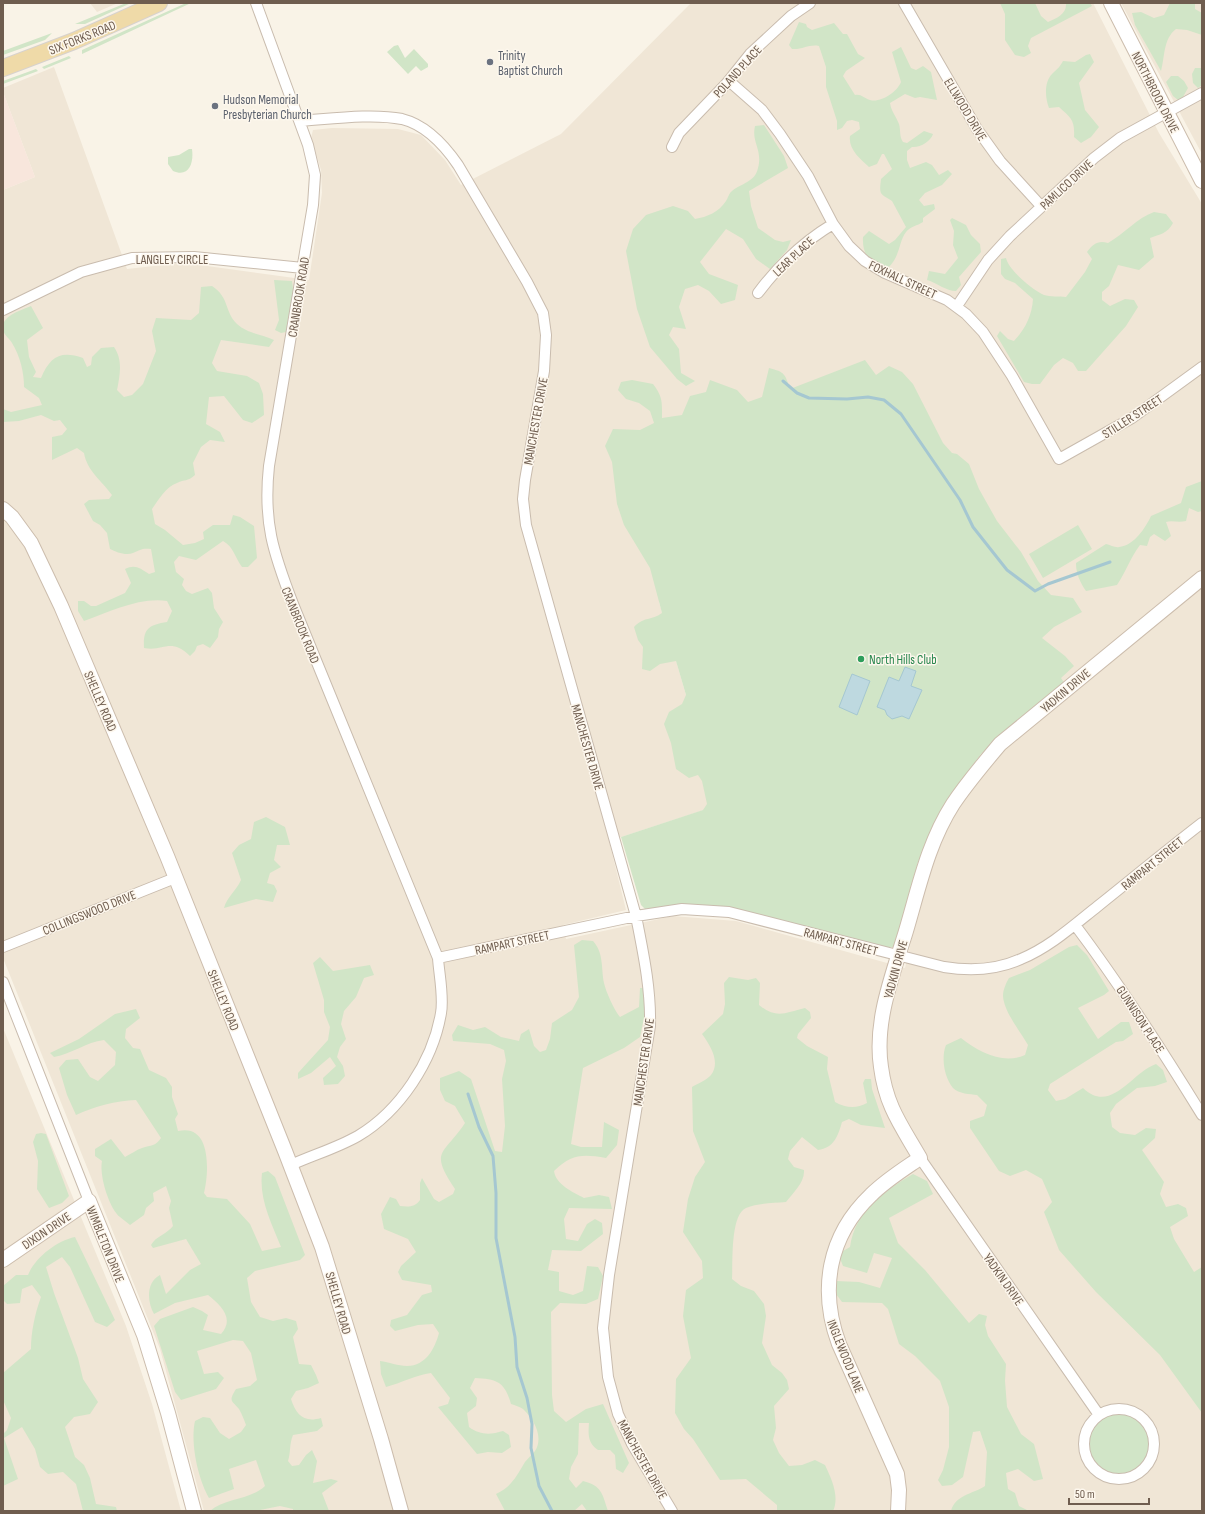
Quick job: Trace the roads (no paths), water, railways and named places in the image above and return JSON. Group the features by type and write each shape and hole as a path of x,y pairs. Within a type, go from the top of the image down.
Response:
{"main road":[{"name":"SIX FORKS ROAD","path":"3,68 74,41 160,3"}],"street":[{"name":"CRANBROOK ROAD","path":"256,3 300,121 315,175 313,205 268,473 266,497 271,540 281,575 292,604 438,958 442,1011 434,1040 420,1070 393,1108 358,1136 291,1165"},
{"name":"POLAND PLACE","path":"672,147 679,133 729,81 750,54 791,16 810,3"},
{"name":"ELLWOOD DRIVE","path":"904,3 978,130 1000,161 1041,206"},
{"name":"NORTHBROOK DRIVE","path":"1111,3 1202,181"},
{"name":"FOXHALL STREET","path":"729,81 762,110 780,134 808,176 833,224 848,246 865,261 885,273 940,296 957,306 979,328 994,348 1059,459"},
{"name":"PAMLICO DRIVE","path":"957,306 988,260 1041,206 1108,147 1136,128 1167,113 1202,93"},
{"name":"MANCHESTER DRIVE","path":"300,121 352,117 402,119 436,138 449,151 527,282 543,313 546,335 544,371 525,480 523,499 526,525 636,916 647,970 650,1026 609,1275 604,1312 604,1346 608,1377 618,1414 632,1444 672,1511"},
{"name":"LEAR PLACE","path":"758,293 784,261 812,237 833,224"},
{"name":"LANGLEY CIRCLE","path":"3,310 81,272 132,258 194,257 302,268"},
{"name":"STILLER STREET","path":"1059,459 1132,418 1202,368"},
{"name":"SHELLEY ROAD","path":"3,509 14,520 31,543 61,606 175,878 291,1165 331,1274 401,1511"},
{"name":"YADKIN DRIVE","path":"1099,1415 920,1158 901,1128 890,1106 884,1085 880,1056 881,1027 928,852 953,804 1000,744 1202,578"},
{"name":"RAMPART STREET","path":"438,958 636,916 682,909 723,911 923,963 956,969 991,968 1021,959 1041,950 1202,822"},
{"name":"COLLINGSWOOD DRIVE","path":"3,947 175,878"},
{"name":"GUNNISON PLACE","path":"1075,924 1149,1029 1202,1115"},
{"name":"WIMBLETON DRIVE","path":"3,982 88,1201 146,1342 168,1413 194,1511"},
{"name":"INGLEWOOD LANE","path":"898,1511 898,1483 892,1459 842,1351 832,1324 828,1305 829,1281 835,1252 847,1225 854,1214 882,1186 920,1158"},
{"name":"DIXON DRIVE","path":"3,1260 88,1201"},
{"path":"1123,1408 1135,1412 1146,1421 1154,1434 1155,1449 1152,1460 1145,1469 1136,1476 1122,1480 1110,1479 1100,1474 1091,1466 1085,1456 1084,1441 1087,1429 1099,1415 1112,1409 1123,1408"}],"water":[{"path":"905,667 916,671 911,686 922,690 909,719 902,716 892,719 887,715 885,710 877,707 889,677 899,681"},
{"path":"852,674 870,681 857,715 839,707"}],"waterway":[{"path":"783,381 797,393 809,398 847,399 868,397 884,400 901,414 960,500 973,527 1007,570 1035,591 1048,584 1110,562"},
{"path":"468,1094 479,1127 493,1156 496,1193 496,1238 515,1337 517,1367 527,1398 532,1424 531,1448 539,1486 552,1511"}],"place":[{"name":"Trinity Baptist Church","path":"490,62"},
{"name":"Hudson Memorial Presbyterian Church","path":"215,106"},
{"name":"North Hills Club","path":"861,659"}]}
